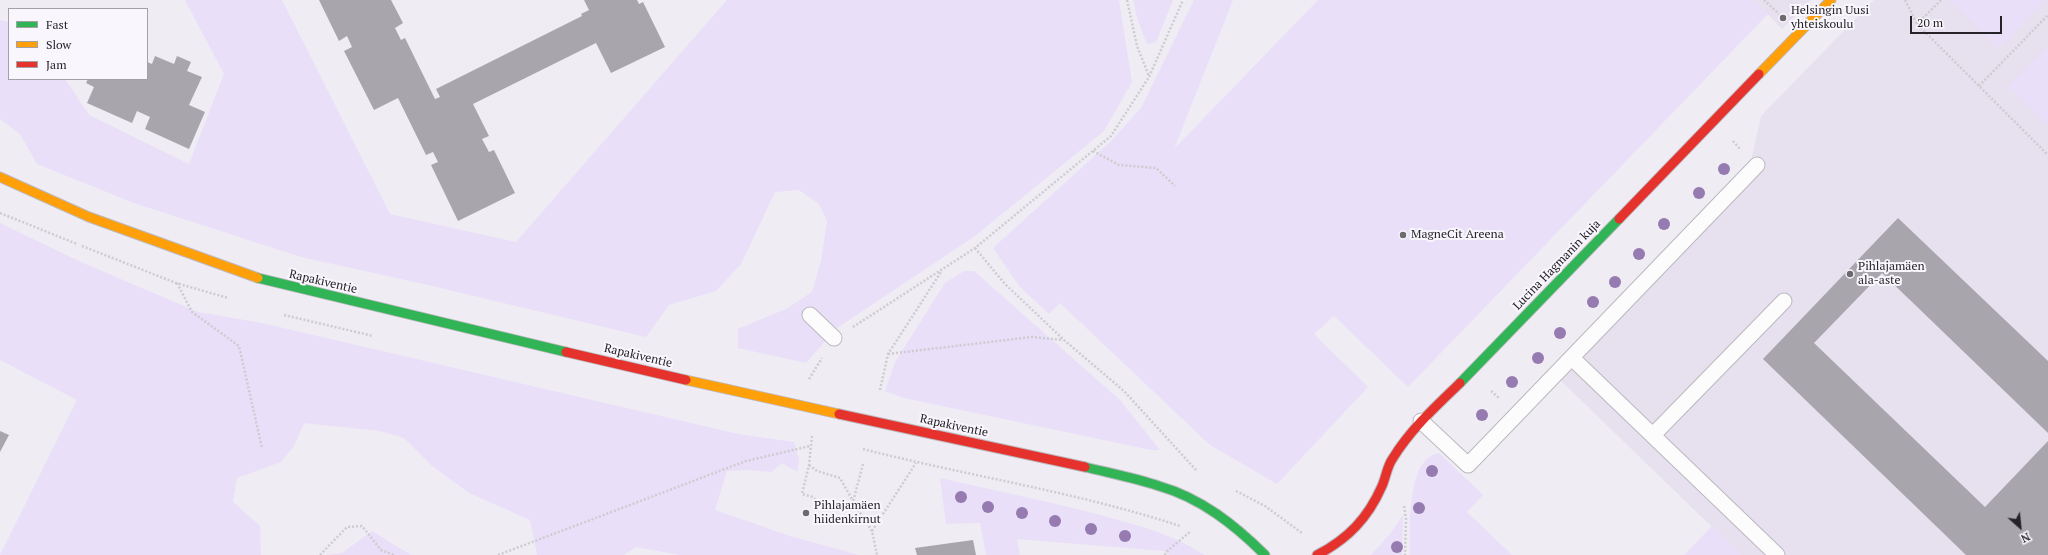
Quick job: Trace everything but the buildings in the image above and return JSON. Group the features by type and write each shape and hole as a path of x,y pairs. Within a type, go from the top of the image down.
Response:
{"main road":[{"name":"Lucina Hagmanin kuja","path":"1317,555 1354,530 1366,518 1376,502 1392,459 1421,421 1471,372 1831,0"},
{"name":"Rapakiventie","path":"0,177 89,217 261,279 537,346 798,405 1065,462 1160,486 1191,499 1218,514 1242,532 1265,555"}],"lane":[{"path":"1421,421 1468,465 1757,166"},
{"path":"1653,435 1784,301"},
{"path":"810,315 834,338"},
{"path":"1572,358 1777,555"}],"path":[{"path":"1127,0 1137,46 1149,77"},
{"path":"798,405 808,380 834,338 943,270 975,248 1111,136 1149,77 1183,0"},
{"path":"1905,0 1917,24 2048,155"},
{"path":"1917,24 1941,0"},
{"path":"1979,86 2048,15"},
{"path":"1093,151 1119,165 1156,168 1175,186"},
{"path":"975,248 1005,284 1064,340 1124,390 1197,471"},
{"path":"880,390 888,354 943,270"},
{"path":"176,283 192,312 239,346 262,448"},
{"path":"888,354 1032,337 1064,340"},
{"path":"812,436 809,465 802,494 813,497 824,510"},
{"path":"498,555 746,461 810,446"},
{"path":"872,531 916,463"},
{"path":"853,502 863,464"},
{"path":"809,465 816,471 840,478 853,502 872,531 877,555"},
{"path":"1231,488 1265,506 1299,530 1307,538"},
{"path":"1403,501 1406,519 1405,555"},
{"path":"320,555 347,527 362,526 381,550 394,555"},
{"path":"1165,555 1166,552 1192,531"}],"shaded area":[{"path":"185,0 282,0 390,214 516,242 727,0 1119,0 1132,82 1104,131 975,236 837,328 806,363 738,348 738,329 786,309 812,292 821,261 827,221 819,204 799,190 775,192 741,264 716,291 669,305 646,337 428,285 301,257 134,203 37,164 20,134 0,119 0,20 8,22 8,80 66,80 89,115 189,164 224,74"},
{"path":"1133,0 1173,0 1156,42 1147,44 1138,21"},
{"name":"MagneCit Areena","path":"1194,0 1233,0 1174,149 1318,0 1754,0 1768,14 1408,387 1334,316 1314,334 1368,387 1277,484 1210,445 1060,303 1049,314 1020,287 993,248 1111,141 1141,108"},
{"name":"Helsingin Uusi yhteiskoulu","path":"1754,0 1811,0 1782,29"},
{"name":"Pihlajamäen ala-aste","path":"1874,0 2048,0 2048,555 1741,555 1554,374 1748,174 1761,116"},
{"path":"2046,0 1999,49 1950,1"},
{"path":"2048,45 2048,126 2008,87"},
{"path":"0,223 83,263 198,312 262,323 738,434 794,442 799,460 797,472 782,463 771,472 750,470 727,471 715,510 790,536 859,555 680,555 636,547 624,555 537,555 530,520 469,493 431,465 404,438 380,431 304,423 294,446 281,462 237,478 233,502 260,526 261,555 0,555 77,400 0,360"},
{"path":"964,271 974,271 1120,400 1160,450 1151,450 904,398 885,391 895,362 945,283"},
{"path":"1439,453 1483,495 1467,512 1512,555 1410,555 1410,513 1415,481 1428,458"},
{"path":"940,478 1133,524 1175,539 1204,555 1170,555 1164,551 1017,539 1020,555 986,555 980,523 946,524"},
{"path":"1403,515 1402,555 1371,555 1390,534"},
{"path":"1712,526 1741,555 1684,555"},
{"path":"372,531 411,555 326,555 342,553"}],"traffic: fast":[{"path":"1460,383 1619,219"},
{"path":"258,278 566,352"},
{"path":"1085,467 1150,483 1189,498 1203,505 1229,523 1265,555"}],"traffic: slow":[{"path":"1759,74 1831,0"},
{"path":"0,177 89,217 258,278"},
{"path":"686,380 839,414"}],"traffic: jam":[{"path":"1619,219 1759,74"},
{"path":"566,352 686,380"},
{"path":"1317,555 1347,535 1363,518 1383,483 1389,464 1407,438 1460,383"},
{"path":"839,414 1085,467"}],"place":[{"name":"Helsingin Uusi yhteiskoulu","path":"1783,18"},
{"name":"MagneCit Areena","path":"1403,235"},
{"name":"Pihlajamäen ala-aste","path":"1850,274"},
{"name":"Pihlajamäen hiidenkirnut","path":"806,513"}]}
